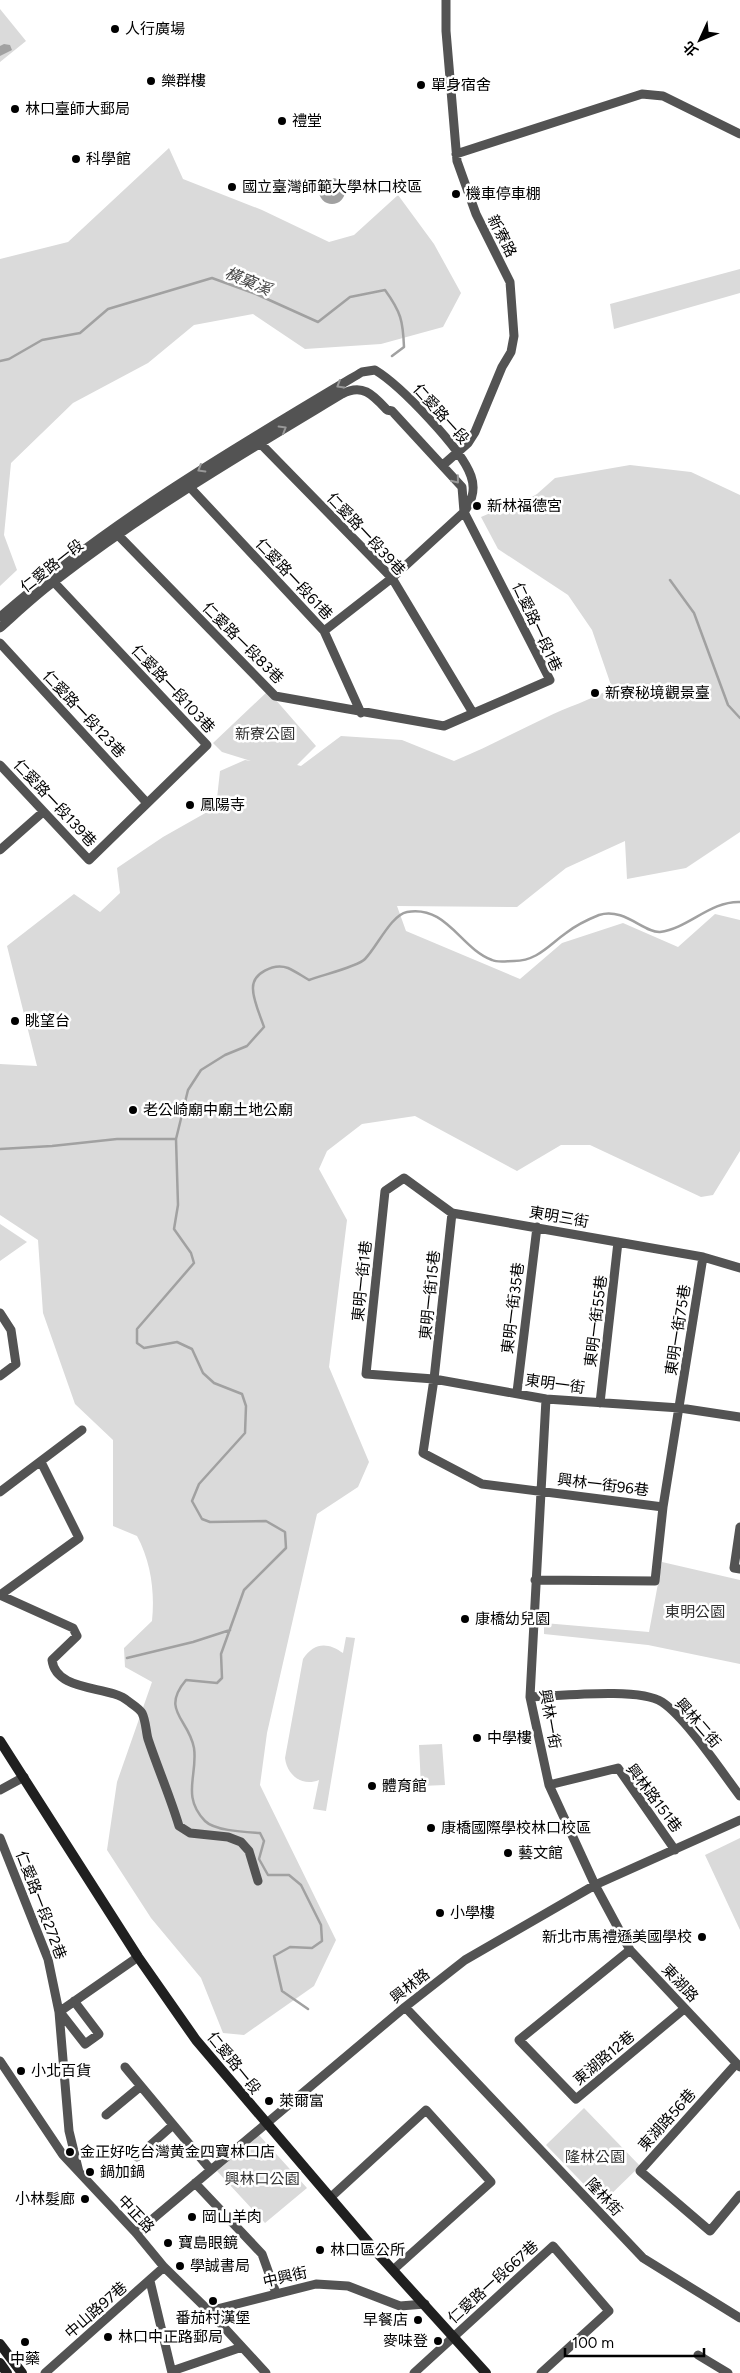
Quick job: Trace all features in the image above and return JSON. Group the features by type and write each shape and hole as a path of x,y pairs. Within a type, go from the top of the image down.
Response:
{"main road":[{"name":"仁愛路一段","path":"0,1741 138,1957 196,2040 265,2123 393,2270 486,2373"},
{"path":"0,2344 22,2373"},
{"path":"0,2364 7,2373"}],"street":[{"name":"新寮路","path":"443,465 458,452 475,432 502,367 511,352 514,336 510,282 476,214 456,154 446,31 446,0"},
{"path":"456,154 642,94 663,96 740,134"},
{"name":"仁愛路一段","path":"0,617 51,578 186,483 368,370 383,375 407,397 458,452 471,475 473,487 472,501 464,512"},
{"name":"仁愛路一段","path":"257,440 352,389 362,389 371,394 387,410 392,411 462,487 464,512"},
{"name":"仁愛路一段39巷","path":"257,440 392,578 473,713"},
{"name":"仁愛路一段61巷","path":"186,483 324,631 361,713"},
{"path":"324,631 392,578 464,512"},
{"name":"仁愛路一段1巷","path":"464,512 550,680 473,713"},
{"name":"仁愛路一段83巷","path":"115,532 275,696 361,713 444,726 473,713"},
{"name":"仁愛路一段","path":"0,628 51,578"},
{"name":"仁愛路一段103巷","path":"51,578 207,745 89,860"},
{"name":"仁愛路一段123巷","path":"0,643 147,803"},
{"name":"仁愛路一段139巷","path":"0,765 89,860"},
{"path":"0,850 43,812"},
{"name":"東明三街","path":"385,1191 404,1178 452,1213 703,1256 740,1268"},
{"name":"東明一街1巷","path":"366,1374 385,1191"},
{"name":"東明一街15巷","path":"452,1213 434,1379 423,1453 482,1484 539,1491"},
{"name":"東明一街35巷","path":"517,1392 537,1227"},
{"name":"東明一街55巷","path":"600,1403 618,1242"},
{"name":"東明一街75巷","path":"535,1580 655,1581 662,1507 680,1408 703,1256"},
{"path":"0,1313 11,1330 16,1364 0,1376"},
{"name":"東明一街","path":"366,1374 434,1379 517,1392 546,1399 680,1408 740,1417"},
{"name":"興林一街","path":"546,1399 539,1491 530,1697 549,1785 595,1885"},
{"path":"0,1492 82,1430"},
{"path":"0,1595 80,1538 41,1462"},
{"name":"興林一街96巷","path":"539,1491 662,1507"},
{"path":"740,1527 734,1568 740,1569"},
{"path":"0,1595 73,1628 77,1636 52,1660 52,1666 61,1677 81,1686 126,1699 142,1713 148,1738 179,1826 190,1833 228,1837 241,1842 250,1851 258,1881"},
{"name":"興林二街","path":"530,1697 631,1694 661,1701 676,1714 740,1796"},
{"name":"興林路151巷","path":"549,1785 618,1768 675,1850"},
{"path":"0,1790 24,1777"},
{"name":"興林路","path":"136,2233 265,2123 465,1960 595,1885 740,1820"},
{"name":"仁愛路一段272巷","path":"0,1838 48,1959 60,2012 69,2131 80,2175"},
{"name":"東湖路","path":"595,1885 630,1950 738,2066"},
{"name":"東湖路12巷","path":"630,1950 519,2040 576,2099 684,2008"},
{"path":"74,2001 99,2034 85,2044 60,2012 74,2001 138,1957"},
{"name":"隆林街","path":"405,2007 642,2258 740,2318"},
{"name":"中正路","path":"0,2061 62,2155 136,2233 164,2267 209,2311 266,2373"},
{"name":"東湖路56巷","path":"738,2066 640,2172 710,2231 740,2194"},
{"path":"125,2067 210,2169"},
{"path":"106,2115 142,2086"},
{"path":"331,2197 426,2110 491,2182 393,2270"},
{"path":"137,2157 173,2126"},
{"path":"195,2183 262,2254 276,2293"},
{"name":"仁愛路一段667巷","path":"453,2337 553,2246 609,2311 541,2373"},
{"name":"中山路97巷","path":"45,2373 164,2267"},
{"path":"150,2281 172,2372 242,2347"},
{"name":"中興街","path":"209,2311 316,2284 348,2286 400,2306 425,2304"},
{"path":"414,2373 453,2337"},
{"path":"698,2355 728,2373"}],"green space":[{"path":"0,9 26,41 0,62"},
{"path":"169,148 183,179 262,210 329,242 354,235 398,195 434,244 461,293 443,327 381,344 305,349 253,314 194,325 148,363 73,403 11,463 4,535 17,570 0,586 0,259 68,242"},
{"path":"740,269 740,293 614,329 610,304"},
{"name":"新寮公園","path":"630,465 691,472 740,495 740,832 686,868 627,879 625,841 566,868 517,907 397,906 406,931 520,979 562,943 623,923 678,947 715,914 740,920 740,1151 713,1195 701,1197 590,1145 561,1145 517,1171 415,1116 362,1124 327,1151 319,1169 347,1220 329,1367 369,1462 358,1487 317,1514 267,1733 260,1785 336,1940 314,1986 244,2035 223,2033 201,1978 151,1918 107,1850 117,1782 152,1682 125,1667 124,1648 152,1621 151,1577 146,1556 137,1536 113,1526 113,1440 75,1404 43,1313 38,1240 0,1215 0,1064 37,1066 7,946 74,894 100,912 120,893 117,868 163,837 216,807 220,771 245,760 251,761 222,752 213,743 268,691 316,746 297,765 301,766 341,736 402,740 454,761 612,688 592,630 568,595 498,549 481,517 495,511 500,515 537,494 555,478"},
{"path":"0,1224 27,1242 0,1261"},
{"name":"東明公園","path":"662,1562 740,1580 740,1664 648,1645 544,1634 544,1623 649,1632"},
{"path":"346,1637 355,1638 326,1811 313,1809 319,1780 307,1782 296,1778 289,1770 285,1758 303,1659 312,1649 322,1645 332,1647 343,1653"},
{"path":"442,1744 445,1785 421,1786 419,1745"},
{"path":"740,1838 740,1930 705,1855"},
{"name":"隆林公園","path":"584,2108 640,2166 602,2203 546,2145"},
{"name":"興林口公園","path":"259,2135 307,2188 265,2223 217,2171"}],"shaded area":[{"path":"4,44 10,45 12,50 0,56 0,46"},
{"path":"332,178 341,182 345,191 341,200 332,204 323,200 319,191 323,182"}],"waterway":[{"name":"橫窠溪","path":"0,361 9,359 42,340 80,333 108,309 212,278 256,294 318,322 350,297 385,290 398,311 403,330 404,347 392,356"},
{"path":"670,580 694,613 728,705 740,718"},
{"path":"308,2009 282,1991 274,1956 290,1947 312,1948 322,1941 321,1925 301,1885 289,1875 268,1875 259,1859 264,1841 260,1833 216,1827 205,1821 198,1812 192,1794 194,1748 176,1707 179,1691 186,1680 217,1683 222,1678 221,1654 244,1590 286,1548 285,1532 266,1521 210,1522 202,1519 192,1501 199,1484 245,1433 246,1406 242,1394 214,1383 203,1373 192,1349 177,1342 144,1348 137,1343 137,1329 194,1263 191,1253 174,1229 178,1205 176,1139 188,1090 201,1070 225,1055 247,1046 264,1027 253,993 254,983 260,974 271,968 282,967 291,969 309,980 355,965 370,954 390,925 401,914 421,912 433,915 443,921 481,954 494,961 503,962 522,960 536,955 574,928 599,915 617,914 647,929 660,932 671,930 719,906 740,902"},
{"path":"0,1149 117,1139 176,1139"},
{"path":"127,1658 193,1642 230,1630"}],"place":[{"name":"人行廣場","path":"115,29"},
{"name":"樂群樓","path":"151,81"},
{"name":"單身宿舍","path":"421,85"},
{"name":"林口臺師大郵局","path":"15,109"},
{"name":"禮堂","path":"282,121"},
{"name":"科學館","path":"76,159"},
{"name":"國立臺灣師範大學林口校區","path":"232,187"},
{"name":"機車停車棚","path":"456,194"},
{"name":"新林福德宮","path":"477,506"},
{"name":"新寮秘境觀景臺","path":"595,693"},
{"name":"鳳陽寺","path":"190,805"},
{"name":"眺望台","path":"15,1021"},
{"name":"老公崎廟中廟土地公廟","path":"133,1110"},
{"name":"康橋幼兒園","path":"465,1619"},
{"name":"中學樓","path":"477,1738"},
{"name":"體育館","path":"372,1786"},
{"name":"康橋國際學校林口校區","path":"431,1828"},
{"name":"藝文館","path":"508,1853"},
{"name":"小學樓","path":"440,1913"},
{"name":"新北市馬禮遜美國學校","path":"702,1937"},
{"name":"小北百貨","path":"21,2071"},
{"name":"萊爾富","path":"269,2101"},
{"name":"金正好吃台灣黄金四寶林口店","path":"70,2152"},
{"name":"鍋加鍋","path":"90,2172"},
{"name":"小林髮廊","path":"85,2199"},
{"name":"岡山羊肉","path":"192,2217"},
{"name":"寶島眼鏡","path":"168,2243"},
{"name":"林口區公所","path":"320,2250"},
{"name":"學誠書局","path":"180,2266"},
{"name":"番茄村漢堡","path":"213,2301"},
{"name":"早餐店","path":"418,2320"},
{"name":"林口中正路郵局","path":"108,2337"},
{"name":"麥味登","path":"438,2341"},
{"name":"中藥","path":"25,2342"}]}
